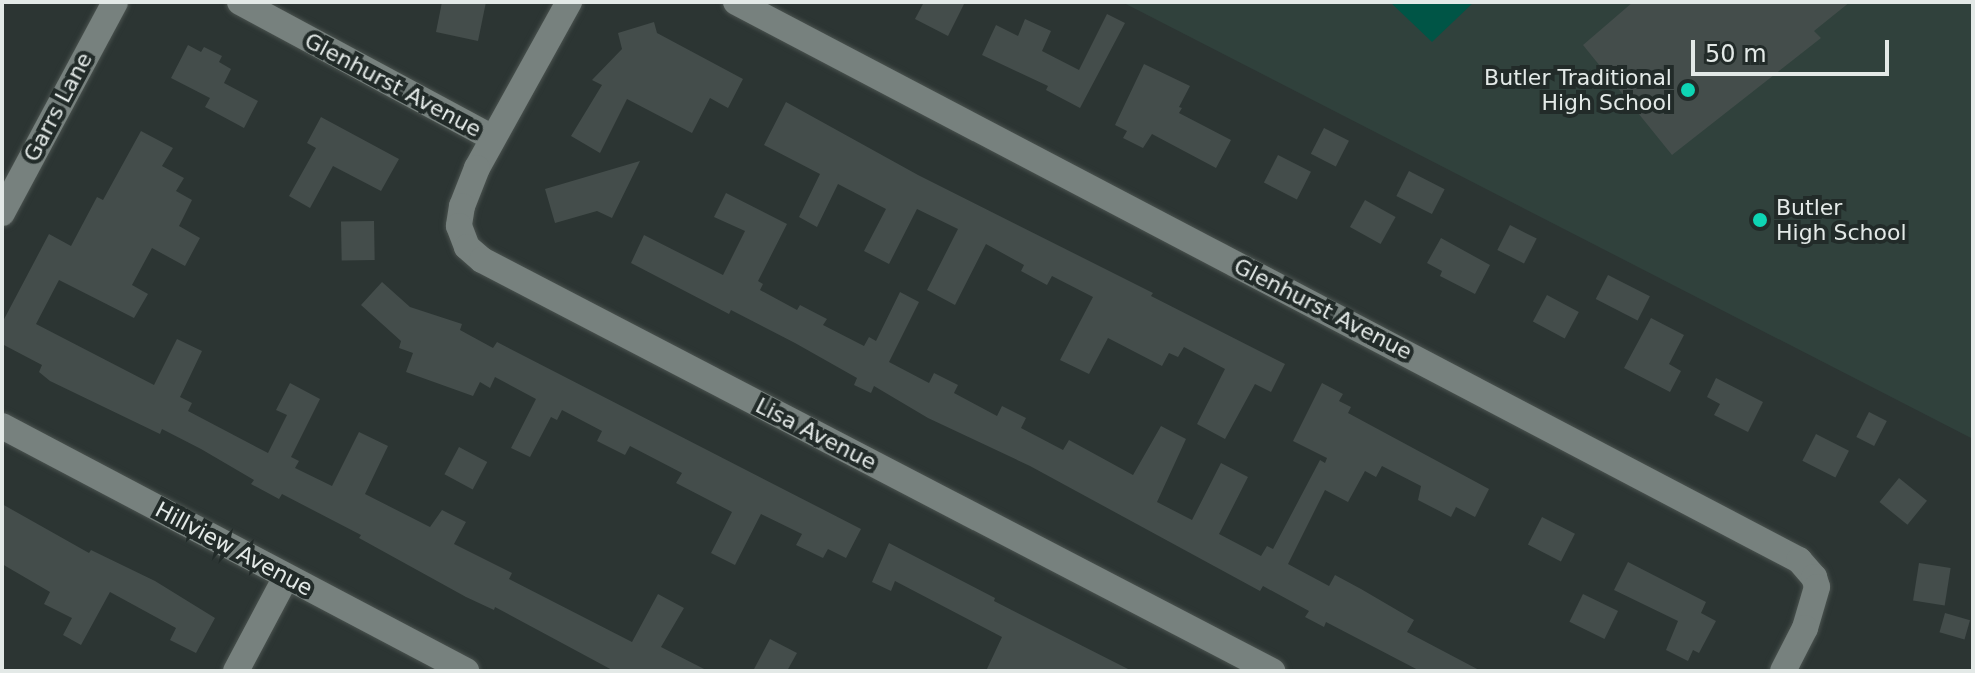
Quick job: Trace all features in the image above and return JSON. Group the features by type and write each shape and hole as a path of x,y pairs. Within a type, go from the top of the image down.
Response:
{"street":[{"name":"Garrs Lane","path":"2,213 115,2"},
{"name":"Glenhurst Avenue","path":"240,2 493,138 569,2"},
{"name":"Glenhurst Avenue","path":"736,2 1779,547 1799,560 1814,577 1817,587 1805,628 1783,671"},
{"name":"Lisa Avenue","path":"493,138 462,206 459,226 463,240 482,260 1272,671"},
{"name":"Hillview Avenue","path":"2,426 466,671"},
{"path":"236,671 286,577"}],"shaded area":[{"name":"Butler High School","path":"1122,2 1973,2 1973,439"}],"green space":[{"path":"1390,2 1474,2 1432,42"}],"building":[{"path":"442,2 486,2 478,41 436,32"},
{"path":"924,2 965,2 948,36 915,19"},
{"name":"Butler Traditional High School","path":"1633,2 1850,2 1814,31 1821,38 1672,155 1583,45"},
{"path":"1107,14 1125,23 1080,108 1046,90 1048,86 982,55 996,25 1018,36 1025,19 1051,31 1042,51 1079,70"},
{"path":"654,22 657,33 743,79 728,108 710,98 692,133 627,99 600,153 571,136 602,85 592,80 622,49 618,33"},
{"path":"188,45 201,52 204,47 222,56 219,62 231,69 224,83 258,101 244,128 205,107 210,98 171,78"},
{"path":"1144,64 1190,86 1179,113 1231,140 1216,168 1152,134 1143,148 1123,138 1127,131 1115,125"},
{"path":"786,102 918,175 1153,293 1151,296 1285,364 1271,392 1255,384 1225,439 1197,424 1225,369 1184,347 1178,357 1169,353 1162,366 1108,338 1089,374 1060,360 1093,297 1052,276 1047,285 1021,271 1024,265 986,244 955,305 927,290 958,229 917,209 889,264 864,251 886,209 838,184 817,227 799,217 820,174 764,145"},
{"path":"321,117 399,159 381,191 333,166 310,208 289,196 316,148 307,143"},
{"path":"1324,128 1349,141 1336,167 1311,154"},
{"path":"141,131 173,148 162,166 184,178 176,191 192,200 179,226 200,238 185,266 152,248 132,285 148,294 134,318 59,280 36,324 154,385 177,339 202,351 180,397 192,403 188,411 268,453 287,415 276,410 290,383 320,399 291,457 299,461 295,468 332,486 359,432 388,446 365,494 430,527 442,510 466,522 454,544 512,573 509,579 632,642 658,594 684,608 661,647 708,671 614,671 495,607 494,610 466,597 359,538 361,535 282,494 279,499 251,484 254,480 201,449 162,429 160,434 50,381 39,372 42,365 2,344 2,323 49,234 71,246 97,197 103,200"},
{"path":"1278,155 1311,172 1297,199 1264,183"},
{"path":"640,161 612,218 597,211 555,223 545,189"},
{"path":"1409,171 1445,189 1432,214 1396,196"},
{"path":"726,193 787,224 758,281 763,284 760,290 797,310 800,305 827,319 823,325 864,346 869,337 876,341 900,292 919,302 889,362 929,383 934,373 958,385 954,393 997,416 1002,406 1026,418 1021,428 1063,450 1069,440 1133,475 1161,426 1186,439 1157,502 1192,520 1221,463 1248,477 1219,534 1261,556 1267,546 1273,549 1320,460 1325,463 1327,458 1293,441 1322,383 1343,394 1339,401 1351,407 1348,413 1489,489 1475,517 1456,507 1451,517 1418,500 1421,486 1382,466 1376,477 1365,471 1348,502 1325,490 1288,564 1329,586 1335,575 1361,589 1414,620 1407,632 1481,671 1420,671 1326,622 1324,627 1305,617 1309,611 1263,586 1260,591 1030,466 928,418 874,386 871,393 854,385 857,378 795,343 731,310 729,314 631,263 644,235 723,275 745,231 714,217"},
{"path":"1365,200 1396,217 1381,244 1350,227"},
{"path":"374,221 375,260 342,261 341,222"},
{"path":"1510,225 1537,239 1524,264 1497,250"},
{"path":"1441,238 1490,265 1475,294 1440,276 1442,271 1427,263"},
{"path":"1608,275 1650,296 1638,320 1596,299"},
{"path":"382,282 410,307 462,324 460,330 493,348 497,342 861,529 846,558 828,549 823,558 796,545 802,534 761,514 735,565 711,553 732,512 676,483 682,473 630,446 625,455 597,441 602,431 562,410 557,420 551,417 530,457 511,448 536,399 495,377 490,388 480,382 473,396 406,372 413,353 399,348 401,341 361,305"},
{"path":"1547,295 1579,312 1565,338 1533,321"},
{"path":"1651,318 1684,335 1669,364 1681,371 1670,392 1624,368"},
{"path":"1716,378 1763,402 1748,432 1714,415 1720,404 1707,397"},
{"path":"1869,412 1887,421 1874,446 1856,437"},
{"path":"1816,434 1849,451 1835,478 1802,461"},
{"path":"459,447 487,462 473,489 444,474"},
{"path":"1899,478 1927,501 1907,525 1879,502"},
{"path":"2,504 89,553 91,550 155,581 215,618 196,653 170,640 176,628 110,592 81,645 63,635 72,618 44,604 50,592 2,564"},
{"path":"1542,517 1575,534 1561,561 1528,545"},
{"path":"889,543 1132,671 986,671 1002,637 895,581 891,591 872,582"},
{"path":"1628,562 1706,602 1701,613 1716,621 1699,653 1693,650 1688,661 1666,650 1678,621 1614,590"},
{"path":"1919,563 1951,568 1945,606 1913,601"},
{"path":"1583,594 1618,611 1604,639 1569,622"},
{"path":"1945,613 1970,620 1964,639 1939,632"},
{"path":"770,639 797,653 787,671 753,671"}],"place":[{"name":"Butler Traditional High School","path":"1688,90"},
{"name":"Butler High School","path":"1760,220"}]}
